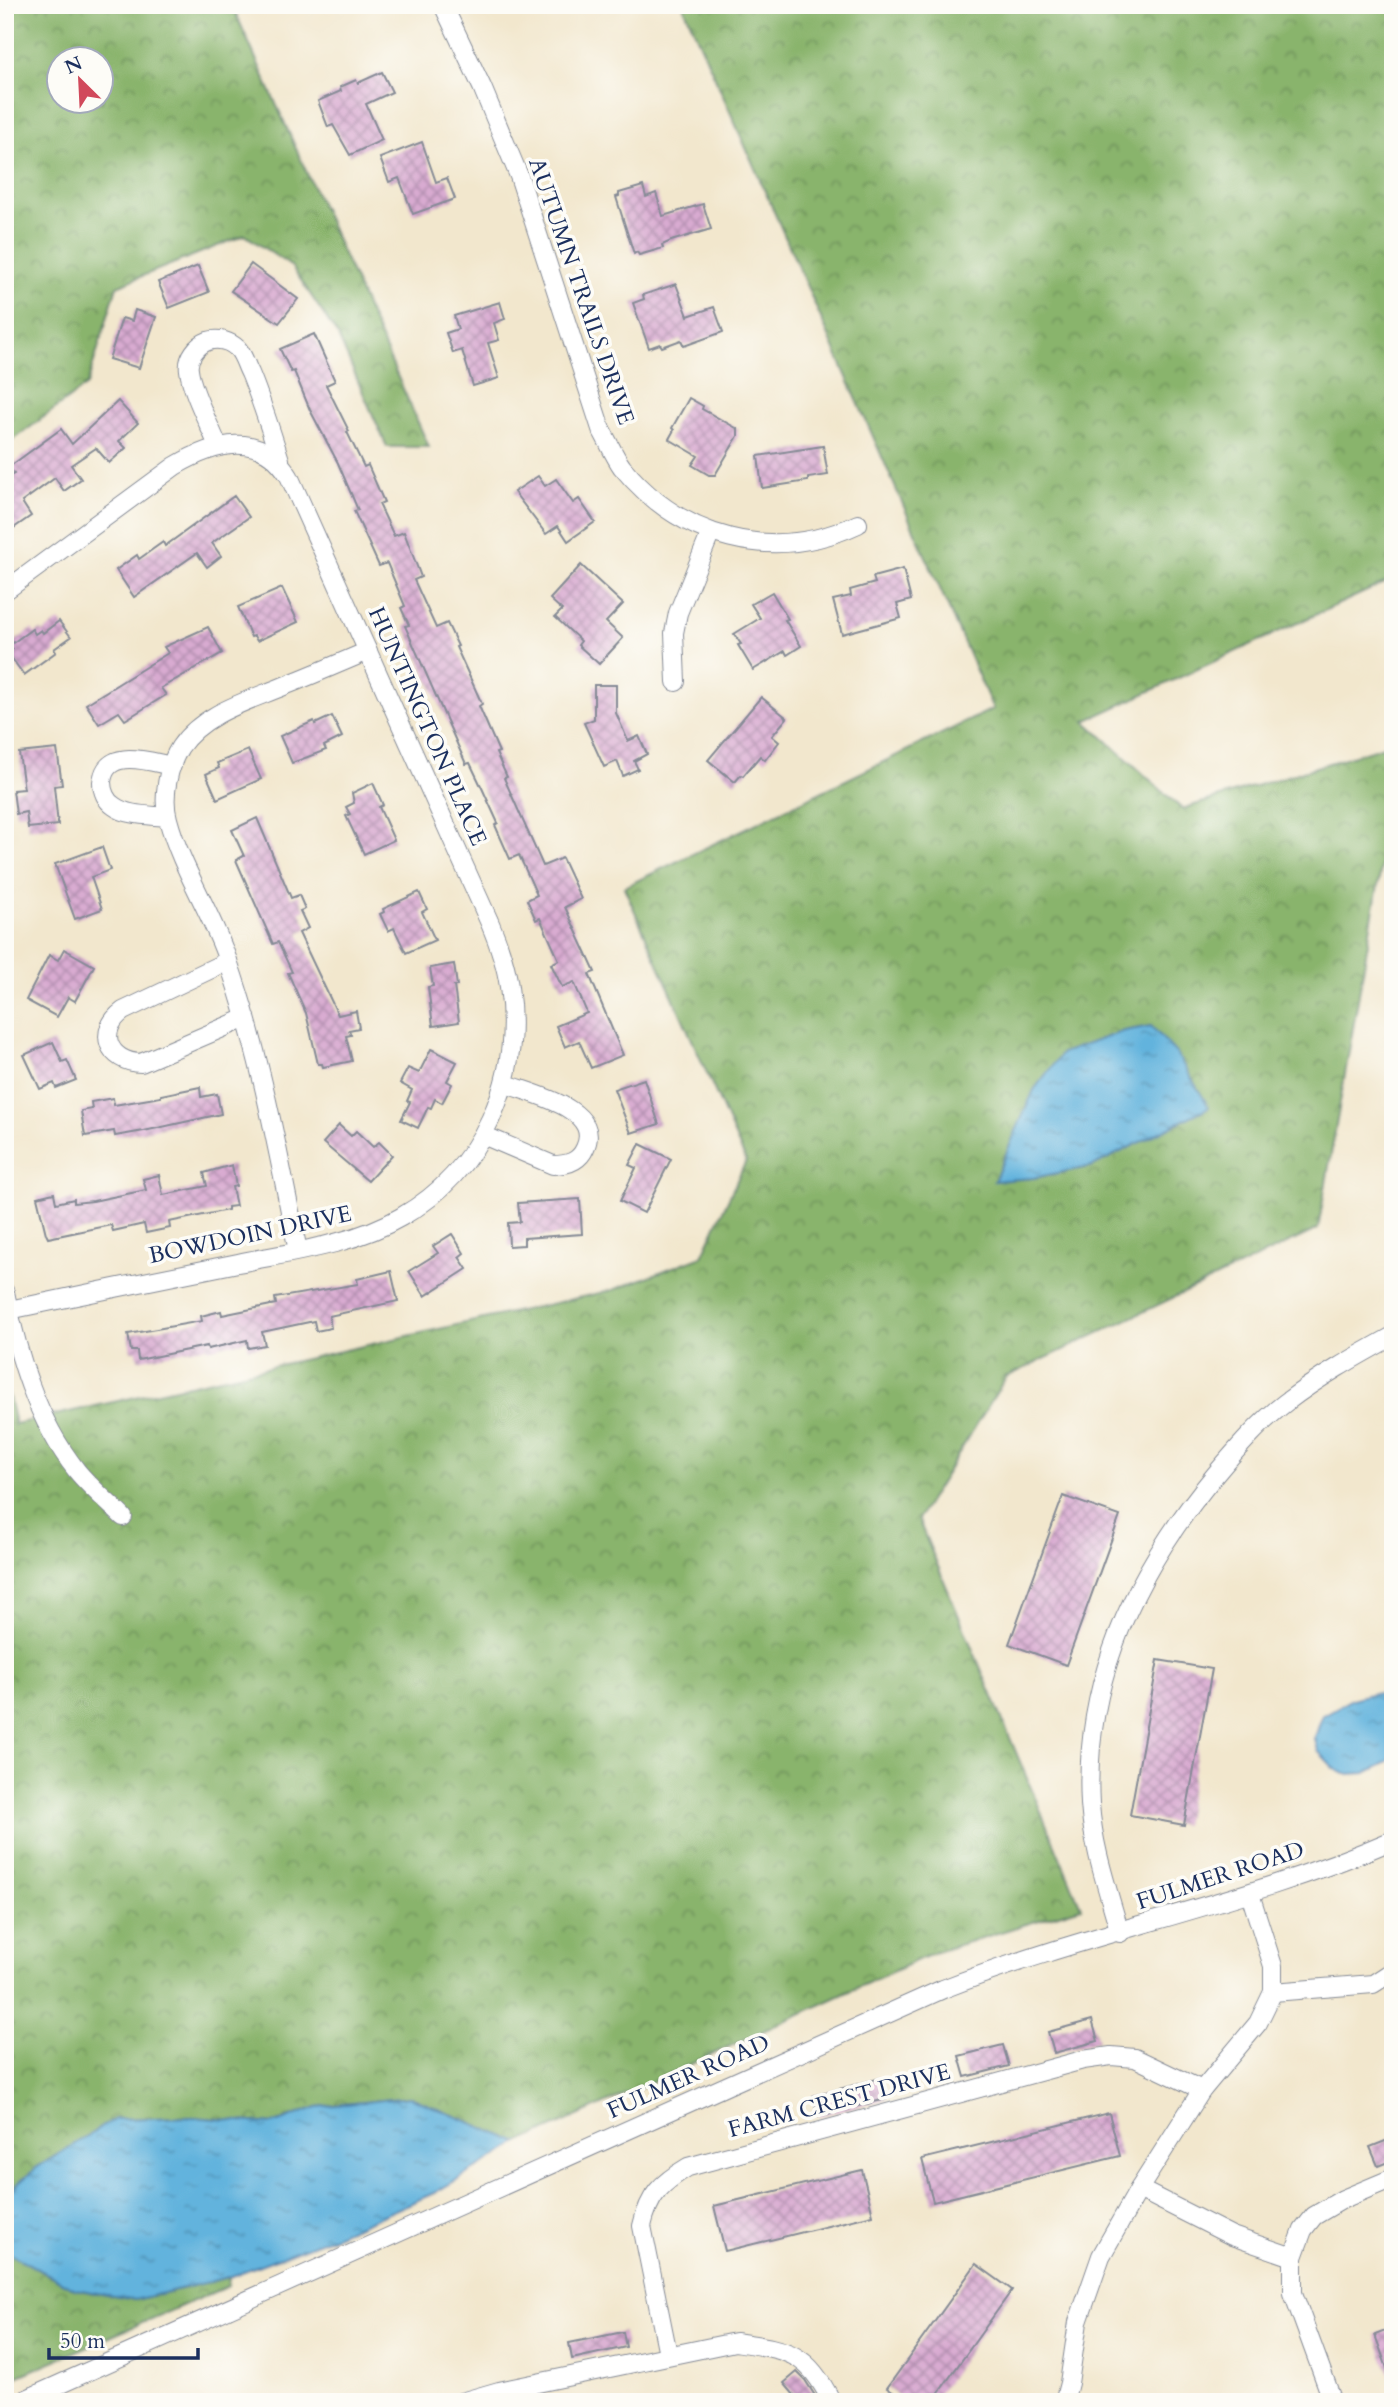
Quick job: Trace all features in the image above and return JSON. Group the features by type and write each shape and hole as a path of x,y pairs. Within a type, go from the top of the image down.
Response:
{"street":[{"name":"AUTUMN TRAILS DRIVE","path":"443,5 482,87 519,176 601,429 620,464 638,485 664,508 693,526 740,541 805,542 836,534 858,524"},
{"name":"HUNTINGTON PLACE","path":"218,446 190,378 189,364 200,345 221,340 240,351 262,401 280,460 502,954 513,1015 512,1044 506,1084 497,1109 478,1143"},
{"path":"5,591 174,466 198,452 218,446 240,445 260,449 280,460"},
{"path":"676,682 674,634 678,613 711,532"},
{"path":"298,1251 257,1052 213,922 176,842 167,817 166,801 178,749 189,736 214,717 368,651"},
{"path":"167,817 115,807 103,791 102,780 106,770 124,758 172,766"},
{"path":"228,961 123,1011 111,1023 108,1034 110,1045 119,1058 129,1063 141,1063 246,1018"},
{"path":"478,1143 553,1165 565,1165 575,1161 583,1153 588,1142 588,1131 579,1115 506,1084"},
{"name":"BOWDOIN DRIVE","path":"7,1301 298,1251 348,1239 400,1218 441,1189 478,1143"},
{"path":"7,1301 23,1364 43,1418 78,1472 123,1517"},
{"path":"1120,1933 1098,1857 1090,1803 1093,1746 1101,1684 1119,1629 1152,1562 1192,1503 1236,1450 1283,1405 1339,1366 1393,1336"},
{"name":"FULMER ROAD","path":"20,2402 943,1989 998,1968 1250,1894 1393,1840"},
{"path":"1064,2402 1078,2322 1101,2256 1139,2189 1202,2090 1258,2023 1273,1992 1273,1966 1250,1894"},
{"path":"1273,1992 1373,1984 1393,1971"},
{"name":"FARM CREST DRIVE","path":"668,2354 642,2226 646,2208 656,2192 668,2178 688,2167 1083,2060 1111,2056 1135,2058 1202,2090"},
{"path":"1333,2402 1293,2293 1293,2257 1303,2230 1314,2216 1343,2199 1393,2178"},
{"path":"1139,2189 1232,2236 1293,2257"},
{"path":"461,2402 499,2391 735,2342 772,2347 804,2360 820,2379 832,2402"}],"green space":[{"path":"5,5 232,5 429,447 387,447 338,336 292,267 245,235 117,286 87,385 5,446"},
{"path":"683,5 1393,5 1393,579 1085,721 1182,809 1393,743 1393,799 1318,1229 1006,1377 918,1519 1081,1907 933,1953 519,2143 410,2097 317,2107 273,2124 193,2117 115,2119 36,2168 5,2195 5,1380 15,1424 613,1290 702,1256 746,1161 624,887 993,709","holes":["1151,1026 1093,1166 1033,1178 995,1180 1062,1053 1124,1031"]},
{"path":"5,2248 12,2255 75,2289 135,2300 229,2277 228,2286 5,2382"}],"water":[{"path":"1151,1026 1176,1053 1209,1107 1093,1166 1033,1178 994,1181 1034,1090 1062,1053 1124,1031"},
{"path":"1374,1693 1393,1697 1393,1757 1366,1773 1345,1774 1335,1769 1318,1751 1315,1738 1322,1716 1352,1699"},
{"path":"410,2097 519,2143 434,2193 335,2236 229,2277 135,2300 75,2289 12,2255 5,2248 5,2195 36,2168 115,2119 193,2117 273,2124 317,2107"}],"building":[{"path":"382,72 392,92 366,104 382,140 350,155 333,125 328,127 318,101 341,91 340,87 356,80 358,83"},
{"path":"422,142 436,182 447,178 455,199 413,214 399,178 389,182 380,158"},
{"path":"643,186 646,197 656,193 663,216 703,204 711,229 671,241 662,245 663,248 634,254 616,197 619,193"},
{"path":"251,264 298,299 279,323 231,291"},
{"path":"198,266 209,292 169,308 158,282"},
{"path":"676,284 688,316 714,307 723,332 684,346 681,340 662,347 660,344 649,348 633,303 644,299 643,295"},
{"path":"500,302 505,319 494,323 499,340 488,343 499,378 473,386 462,350 453,353 446,333 458,329 454,316"},
{"path":"135,310 156,317 139,368 109,359 122,318 132,321"},
{"path":"314,334 335,381 326,385 364,467 368,465 384,502 379,504 394,536 404,532 421,577 414,580 436,628 447,623 458,646 456,647 482,704 479,706 499,752 496,753 507,777 504,778 543,866 562,858 581,899 565,907 595,972 589,974 623,1055 591,1068 579,1041 565,1047 556,1026 587,1013 574,982 562,987 551,964 559,960 540,918 536,920 527,900 537,895 519,855 510,859 495,825 498,823 470,763 466,764 405,626 409,625 401,608 405,606 387,563 379,566 354,511 358,510 338,463 310,410 294,371 291,372 280,349"},
{"path":"689,398 703,406 702,409 738,429 738,436 715,475 709,475 692,465 698,456 669,439 674,430 672,428"},
{"path":"118,401 138,423 119,441 126,448 109,463 96,448 71,465 81,479 64,491 55,478 22,502 31,516 5,534 5,479 14,474 9,467 61,429 72,444"},
{"path":"823,446 828,475 762,488 758,456"},
{"path":"538,476 545,486 556,479 573,503 579,499 595,522 568,541 558,526 546,534 514,492"},
{"path":"234,496 249,517 212,543 221,556 207,567 197,553 134,597 116,570 137,555 139,559 163,542 165,546"},
{"path":"581,565 623,604 606,622 623,638 599,664 578,645 581,641 555,617 562,610 550,599"},
{"path":"903,569 911,600 897,604 901,618 842,634 833,600 851,596 850,590 875,583 873,577"},
{"path":"282,588 298,622 257,641 254,636 251,637 238,607"},
{"path":"772,592 801,646 787,655 785,651 753,670 734,634 760,618 751,604"},
{"path":"59,621 71,637 54,649 56,652 24,675 8,653 13,649 10,645 32,629 35,634 41,630 43,633"},
{"path":"208,627 222,653 161,688 166,695 125,720 119,712 99,724 86,704 168,653 164,647"},
{"path":"594,685 616,685 616,713 628,741 639,736 647,754 634,761 638,769 623,776 617,761 604,767 584,723 594,719"},
{"path":"761,697 787,718 772,736 779,742 765,760 760,756 735,782 708,760"},
{"path":"332,716 342,737 324,746 326,750 292,763 280,736"},
{"path":"57,749 62,785 54,786 58,825 28,828 26,812 16,814 13,790 24,789 19,753"},
{"path":"248,750 261,779 217,799 206,774 219,768 217,763"},
{"path":"373,783 383,805 379,807 394,840 364,854 346,816 350,814 346,807 354,803 352,793"},
{"path":"257,818 291,898 299,895 305,909 300,911 308,928 299,933 338,1015 356,1011 359,1028 349,1030 351,1035 346,1036 352,1061 323,1067 318,1064 306,1013 288,973 292,972 278,942 273,944 236,860 244,856 232,830"},
{"path":"102,847 110,870 91,877 102,909 75,919 55,864"},
{"path":"419,892 427,909 422,912 435,940 406,953 394,928 388,931 380,914 384,912 383,909"},
{"path":"64,949 94,966 75,1001 68,997 57,1017 26,1000 49,955 58,960"},
{"path":"454,964 459,1022 433,1026 428,987 433,986 430,968"},
{"path":"53,1042 62,1062 67,1060 76,1080 56,1088 54,1083 40,1089 24,1055"},
{"path":"431,1049 457,1062 447,1081 452,1084 442,1103 435,1099 418,1128 401,1120 410,1102 407,1101 412,1090 400,1083 408,1068 419,1073"},
{"path":"644,1079 659,1124 631,1133 614,1089"},
{"path":"200,1087 201,1097 217,1094 221,1114 115,1136 114,1131 85,1136 81,1111 92,1109 91,1102 113,1098 114,1105"},
{"path":"339,1125 351,1136 356,1131 373,1147 379,1142 392,1155 368,1181 323,1143"},
{"path":"640,1144 671,1159 644,1213 620,1201 636,1168 629,1165"},
{"path":"232,1165 236,1186 232,1187 236,1206 228,1207 228,1210 169,1222 170,1228 146,1233 144,1224 113,1231 111,1225 48,1238 46,1234 37,1197 54,1193 56,1203 74,1199 74,1203 93,1201 146,1190 143,1179 159,1175 163,1195 207,1186 204,1173"},
{"path":"580,1199 582,1234 524,1238 524,1245 509,1246 508,1223 520,1222 518,1203"},
{"path":"452,1234 464,1253 459,1257 467,1269 425,1296 409,1271 438,1253 433,1246"},
{"path":"391,1271 398,1301 329,1316 331,1328 316,1331 314,1321 262,1332 265,1345 248,1348 247,1340 138,1360 137,1351 131,1351 128,1334 202,1321 201,1316 221,1311 222,1315 276,1304 275,1298 358,1284 357,1279"},
{"path":"1063,1496 1120,1516 1066,1665 1009,1644"},
{"path":"1158,1660 1212,1669 1184,1825 1130,1815"},
{"path":"1092,2020 1098,2041 1054,2053 1048,2032"},
{"path":"1003,2045 1009,2066 965,2077 959,2056"},
{"path":"881,2078 886,2099 818,2116 813,2096"},
{"path":"1109,2113 1120,2156 933,2202 922,2159"},
{"path":"1393,2138 1393,2160 1378,2166 1370,2147"},
{"path":"862,2170 873,2215 725,2251 714,2206"},
{"path":"976,2264 1012,2290 932,2402 907,2402 887,2388"},
{"path":"1393,2328 1393,2379 1391,2379 1375,2335"},
{"path":"623,2332 626,2347 572,2359 569,2343"},
{"path":"797,2372 819,2402 800,2402 784,2383"}]}
